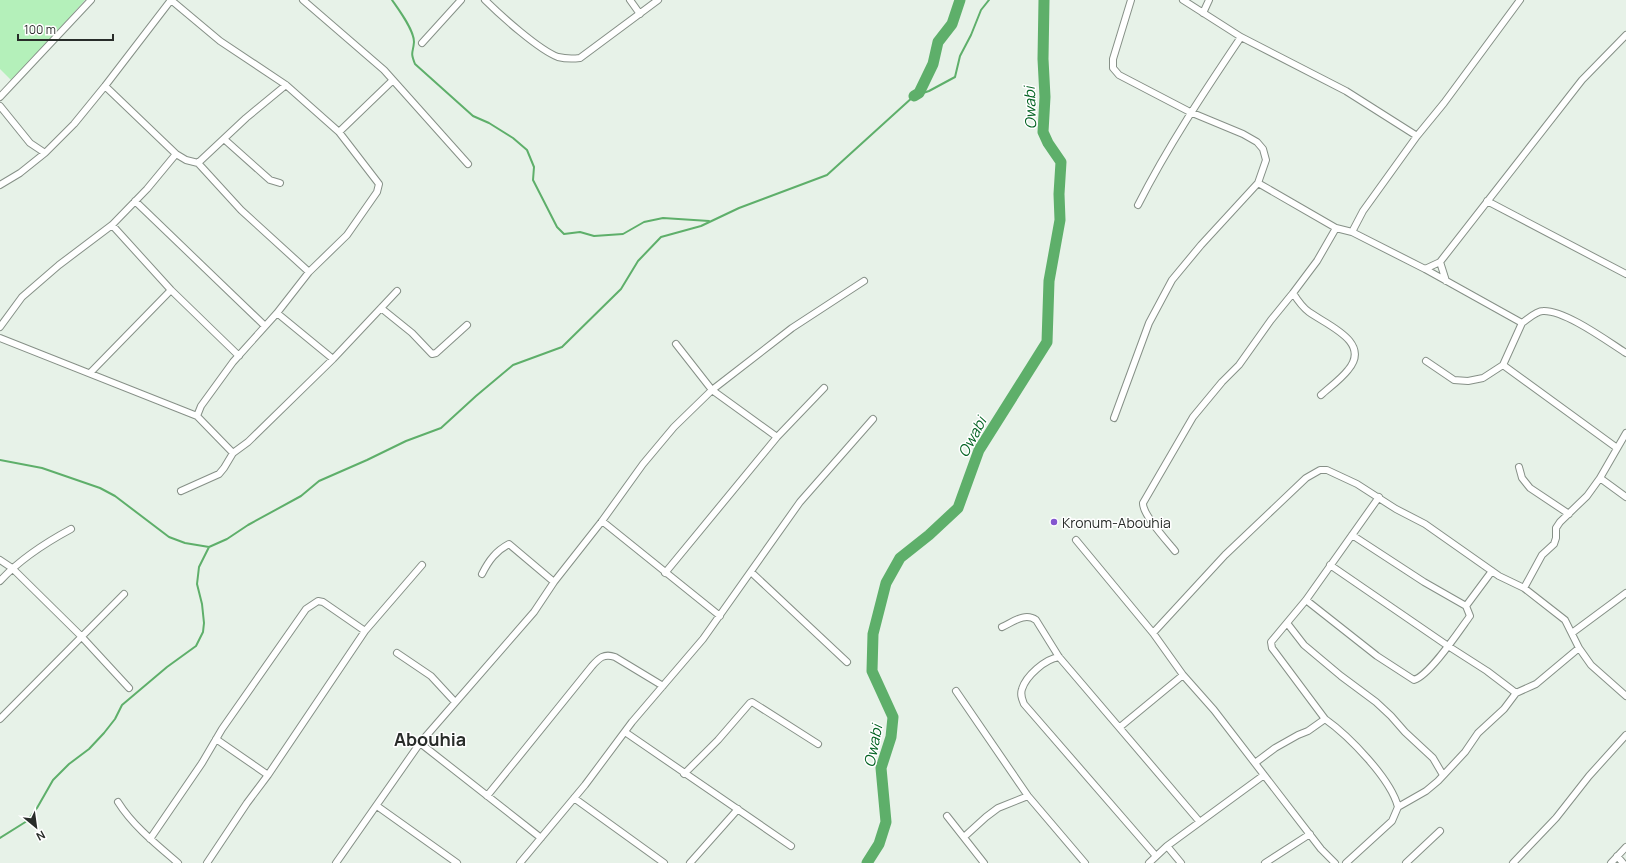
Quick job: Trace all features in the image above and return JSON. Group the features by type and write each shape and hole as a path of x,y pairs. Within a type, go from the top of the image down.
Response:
{"street":[{"path":"0,97 91,0"},
{"path":"0,185 45,153 74,124 171,0 220,41 286,85 339,132 379,184 377,192 347,235 309,272 277,313 239,356 201,406 197,416"},
{"path":"303,0 384,70 468,164"},
{"path":"422,43 460,0"},
{"path":"485,0 538,45 557,56 569,59 580,58 658,0"},
{"path":"630,0 640,14"},
{"path":"1114,418 1149,323 1172,280 1201,245 1258,183 1266,160 1262,149 1257,142 1190,112 1119,75 1113,68 1113,59 1131,0"},
{"path":"1183,0 1241,37 1346,91 1418,136"},
{"path":"1203,13 1210,0"},
{"path":"1352,232 1363,211 1520,0"},
{"path":"1425,269 1440,262 1582,80 1626,35"},
{"path":"1138,204 1158,165 1190,112 1241,37"},
{"path":"339,132 393,80"},
{"path":"198,163 286,85"},
{"path":"105,86 176,154 186,160 198,163 241,210 309,272"},
{"path":"0,106 30,143 45,153"},
{"path":"224,140 270,180 280,183"},
{"path":"0,327 22,297 112,225 176,154"},
{"path":"1258,183 1336,228 1352,232 1425,269 1522,323"},
{"path":"135,201 265,326"},
{"path":"1487,201 1626,274"},
{"path":"112,225 171,290 239,356"},
{"path":"1175,551 1142,506 1143,503 1194,417 1222,382 1239,365 1270,320 1317,261 1336,228"},
{"path":"1440,262 1446,281"},
{"path":"336,863 420,743 534,612 554,582 602,521 643,464 674,427 712,390 792,328 864,281"},
{"path":"90,373 171,290"},
{"path":"181,491 219,474 233,453 248,442 333,359 397,291"},
{"path":"1293,293 1300,305 1346,336 1354,346 1355,358 1349,370 1321,395"},
{"path":"381,308 412,333 432,354 436,353 467,325"},
{"path":"1426,361 1454,380 1468,381 1483,378 1503,365 1522,323 1535,314 1543,311 1570,318 1626,352"},
{"path":"277,313 333,359"},
{"path":"0,338 197,416 233,453"},
{"path":"676,344 712,390 777,437"},
{"path":"1503,365 1617,448"},
{"path":"666,573 777,437 824,388"},
{"path":"520,863 574,798 625,732 703,640 800,502 873,419"},
{"path":"1524,588 1542,555 1555,541 1556,528 1587,496 1600,478 1626,433"},
{"path":"1519,467 1522,478 1530,488 1569,514"},
{"path":"1153,633 1226,555 1306,478 1320,470 1326,470 1357,484 1396,509 1426,524 1499,576 1524,588 1560,615 1565,620 1579,648 1591,665 1626,696"},
{"path":"1600,478 1626,497"},
{"path":"1379,497 1306,600 1271,642 1271,646 1325,719 1351,742 1368,760 1392,791 1398,807"},
{"path":"602,521 720,616"},
{"path":"0,581 12,568 51,539 71,529"},
{"path":"1306,600 1377,656 1414,680 1419,679 1428,670 1470,616 1466,606 1424,582 1352,535"},
{"path":"1076,540 1153,633 1183,675 1214,710 1321,849 1335,863"},
{"path":"482,574 489,560 494,554 509,544 554,582"},
{"path":"0,560 12,568 81,636 129,688"},
{"path":"207,863 365,631 422,565"},
{"path":"1330,565 1487,671 1516,693"},
{"path":"1466,606 1492,571"},
{"path":"752,572 847,662"},
{"path":"1572,633 1626,593"},
{"path":"0,719 124,594"},
{"path":"150,839 216,739 306,609 318,601 323,602 365,631"},
{"path":"1002,627 1025,616 1032,617 1036,620 1059,657 1199,821"},
{"path":"1287,623 1304,646 1376,702 1391,716 1405,732 1433,758 1443,775"},
{"path":"1346,863 1392,821 1398,807 1426,791 1443,775 1465,752 1478,733 1504,709 1516,693 1536,684 1579,648"},
{"path":"397,653 431,676 455,702"},
{"path":"487,796 592,666 601,657 609,655 615,657 663,686"},
{"path":"1059,657 1054,658 1044,664 1029,677 1020,696 1024,704 1156,856"},
{"path":"1120,727 1183,675"},
{"path":"956,691 1028,796 1086,863"},
{"path":"684,774 718,740 751,702 762,706 818,744"},
{"path":"1255,763 1325,719"},
{"path":"625,732 684,774 791,846"},
{"path":"1514,863 1556,818 1589,776 1626,735"},
{"path":"216,739 268,775"},
{"path":"420,743 541,838"},
{"path":"1149,863 1167,846 1199,821 1264,775"},
{"path":"964,837 998,808 1028,796"},
{"path":"574,798 664,863"},
{"path":"118,802 130,818 150,839 178,863"},
{"path":"377,806 457,863"},
{"path":"690,863 738,809"},
{"path":"947,816 984,863"},
{"path":"1406,863 1440,831"},
{"path":"1265,863 1310,834"},
{"path":"1167,846 1181,863"},
{"path":"1611,863 1626,847"},
{"path":"1617,856 1623,863"}],"green space":[{"path":"0,0 85,0 39,52 11,80 0,69"}],"waterway":[{"path":"392,0 406,20 412,32 414,42 412,54 415,64 473,116 489,123 513,138 527,150 534,167 533,180 557,227 564,234 580,232 594,236 623,234 644,222 663,218 709,221"},
{"path":"914,96 919,93 933,64 938,42 952,24 960,0"},
{"path":"0,460 42,468 100,488 115,496 169,537 185,543 209,547 227,539 248,525 301,496 319,481 406,441 441,428 513,365 562,347 621,289 638,261 661,237 701,226 739,208 827,175 914,96 929,91 955,77 960,56 971,35 981,10 989,0"},
{"name":"Owabi","path":"867,863 879,844 886,822 881,768 891,737 893,717 872,671 873,634 886,583 900,558 929,535 958,508 979,450 1047,342 1049,281 1060,220 1059,194 1061,162 1048,143 1043,132 1045,97 1043,59 1044,0"},
{"path":"0,838 27,821 37,808 53,780 69,764 89,749 104,733 115,719 122,705 167,667 196,646 203,632 204,623 202,604 197,584 199,567 209,547"}],"place":[{"name":"Kronum-Abouhia","path":"1054,522"}],"district":[{"name":"Abouhia","path":"430,739"}]}
